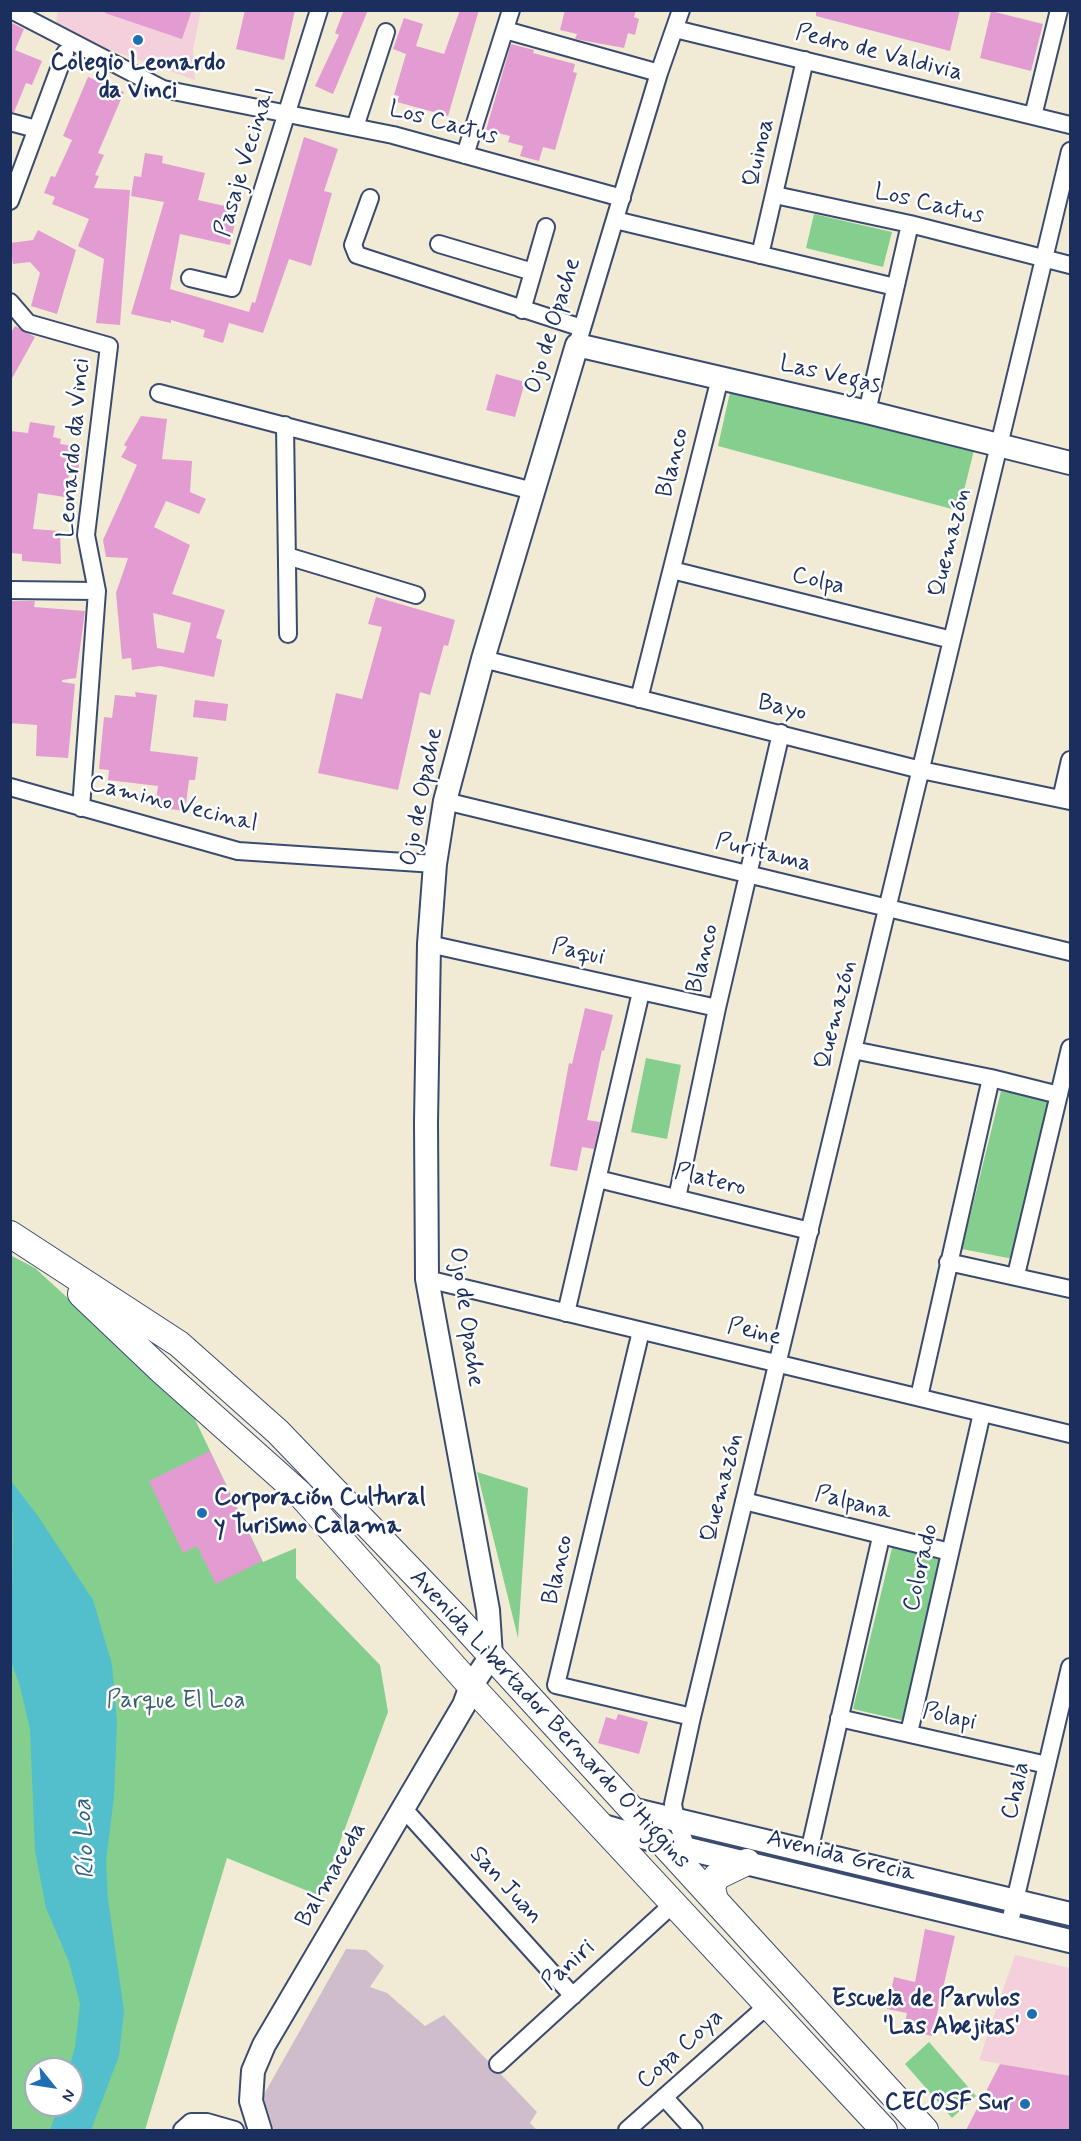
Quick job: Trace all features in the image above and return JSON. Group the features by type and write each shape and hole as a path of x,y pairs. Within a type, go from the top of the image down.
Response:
{"main road":[{"name":"Las Vegas","path":"579,337 720,378 1071,463"},
{"name":"Ojo de Opache","path":"491,1656 488,1610 427,1279 426,1122 429,944 435,864 445,801 483,659 579,337"},
{"name":"Avenida Libertador Bernardo O'Higgins","path":"10,1234 179,1344 278,1432 491,1656 631,1809 675,1845 709,1894 925,2130"},
{"name":"Avenida Libertador Bernardo O'Higgins","path":"35,1251 162,1371 299,1493 471,1686 884,2130"},
{"name":"Balmaceda","path":"260,2130 251,2101 253,2071 264,2045 464,1705 471,1686 491,1656"},
{"name":"Avenida Grecia","path":"631,1809 1071,1914"},
{"name":"Avenida Grecia","path":"600,1825 1071,1941"},
{"path":"709,1894 716,1877 747,1862"}],"street":[{"name":"Los Cactus","path":"11,10 162,89 355,127 622,198"},
{"name":"Pasaje Vecinal","path":"190,278 232,288 319,10"},
{"path":"465,155 511,10"},
{"name":"Ojo de Opache","path":"579,337 659,73 681,10"},
{"path":"1033,116 1059,10"},
{"name":"Pedro de Valdivia","path":"675,29 1071,125"},
{"path":"505,30 659,73"},
{"name":"Los Cactus","path":"355,127 386,32"},
{"path":"10,201 65,53"},
{"name":"Quinoa","path":"760,255 805,60"},
{"path":"10,122 36,129"},
{"name":"Quemazón","path":"675,1845 676,1820 673,1804 692,1717 1071,151"},
{"name":"Los Cactus","path":"775,195 910,224 1071,265"},
{"path":"370,198 353,245 357,255 522,310 579,337"},
{"path":"615,220 895,287"},
{"path":"867,412 910,224"},
{"path":"522,310 546,227"},
{"path":"439,244 533,272"},
{"name":"Leonardo da Vinci","path":"10,302 28,322 109,346 86,534 97,591 81,808"},
{"name":"Blanco","path":"639,699 720,378"},
{"path":"159,393 533,491"},
{"path":"285,425 288,634"},
{"path":"287,556 416,595"},
{"name":"Colpa","path":"672,570 952,639"},
{"path":"10,590 97,591"},
{"name":"Bayo","path":"483,659 921,770 1066,800"},
{"name":"Blanco","path":"677,1198 717,1008 781,733"},
{"path":"1066,800 1071,760"},
{"name":"Camino Vecinal","path":"10,786 238,851 435,864"},
{"name":"Puritama","path":"445,801 1071,952"},
{"name":"Paqui","path":"429,944 717,1008"},
{"path":"566,1313 641,992"},
{"path":"1016,1275 1071,1048"},
{"path":"853,1050 991,1078 1059,1095"},
{"path":"919,1396 991,1078"},
{"name":"Platero","path":"598,1179 810,1231"},
{"path":"948,1262 1016,1275 1071,1289"},
{"name":"Peine","path":"427,1279 1071,1434"},
{"name":"Blanco","path":"640,1331 556,1685 692,1717"},
{"name":"Colorado","path":"909,1733 982,1413"},
{"name":"Palpana","path":"744,1501 881,1537 950,1552"},
{"name":"Colorado","path":"809,1852 881,1537"},
{"name":"Chala","path":"1009,1926 1071,1667"},
{"name":"Polapi","path":"839,1718 1047,1765"},
{"name":"San Juan","path":"403,1808 573,1996"},
{"name":"Paniri","path":"498,2064 673,1904"},
{"name":"Copa Coya","path":"627,2130 768,2005"},
{"path":"664,2097 694,2130"},
{"path":"182,2130 191,2122 207,2122 235,2130"}],"shaded area":[{"name":"Colegio Leonardo da Vinci","path":"58,11 201,11 193,49 195,80 55,30"},
{"path":"346,1949 366,1950 384,1966 370,1987 387,1993 425,2026 444,2015 537,2112 530,2123 537,2130 274,2130 263,2096"},
{"name":"Escuela de Parvulos 'Las Abejitas'","path":"1015,1955 1070,1968 1070,2076 979,2060"}],"green space":[{"path":"814,214 892,232 883,267 806,248"},
{"path":"731,388 974,450 959,511 718,446"},
{"path":"646,1058 681,1065 667,1139 631,1132"},
{"path":"1001,1091 1052,1101 1013,1259 962,1249"},
{"name":"Parque El Loa","path":"10,1255 35,1268 191,1411 263,1562 296,1548 296,1578 380,1665 388,1712 320,1896 227,1858 145,2130 11,2130"},
{"path":"477,1472 528,1488 518,1638"},
{"path":"893,1544 945,1557 905,1721 853,1709"},
{"path":"929,2042 976,2096 952,2118 905,2064"}],"water":[{"name":"Río Loa","path":"11,1481 38,1516 93,1600 112,1664 117,1723 114,1797 106,1861 108,1899 124,2011 119,2056 91,2130 50,2130 55,2117 84,2117 84,2057 72,2057 80,2004 69,1962 46,1908 35,1851 30,1730 20,1686 11,1662 13,1529"}],"building":[{"path":"106,10 192,10 182,39 105,13"},
{"path":"245,10 295,10 284,60 236,49"},
{"path":"344,10 368,10 333,94 315,86 339,35 335,33"},
{"path":"460,10 479,10 448,116 397,102 399,96 394,95 406,54 393,49 404,18 423,24 416,46 444,54"},
{"path":"565,10 636,10 634,17 639,19 635,35 628,33 624,48 575,39 577,34 560,30"},
{"path":"816,10 960,10 950,51 816,16"},
{"path":"991,11 1043,24 1031,71 980,58"},
{"path":"10,22 24,29 15,50 42,61 32,85 26,83 14,112 10,112"},
{"path":"511,44 534,50 533,53 575,64 573,72 577,73 555,150 543,147 539,161 520,156 523,146 508,142 510,136 486,130"},
{"path":"88,77 124,92 98,153 104,155 95,175 99,176 94,188 130,190 120,325 96,323 104,259 78,246 89,219 52,204 55,197 44,193 51,176 55,177 72,140 63,136"},
{"path":"304,137 338,149 324,191 332,193 311,266 289,259 263,333 229,323 223,343 203,337 205,330 171,320 171,323 131,314 164,202 131,196 134,176 141,177 145,153 163,156 162,163 205,173 198,200 238,209 230,245 180,234 170,289 249,312 252,302 255,303"},
{"path":"38,230 76,250 57,314 31,306 40,273 30,262 13,264 10,243 33,240"},
{"path":"15,326 35,337 10,382 10,334"},
{"path":"496,374 525,382 515,417 486,410"},
{"path":"141,416 167,419 162,459 192,461 190,492 206,499 199,514 166,501 154,527 190,545 172,594 225,610 216,638 222,640 214,677 160,666 132,670 131,658 122,659 116,593 128,558 106,557 103,540 137,465 121,457 127,447 124,445","holes":["153,613 191,623 184,653 157,648"]},
{"path":"30,422 55,426 53,437 61,439 60,444 82,447 78,470 70,469 65,497 38,493 33,529 60,531 61,564 22,561 22,554 11,553 10,431 28,433"},
{"path":"376,597 455,620 448,646 444,645 430,695 420,692 398,790 318,773 336,693 362,699 382,627 368,624"},
{"path":"10,601 35,601 34,607 85,611 76,678 62,680 62,682 75,684 68,758 36,756 37,725 10,723"},
{"path":"135,692 157,695 150,751 198,757 195,780 189,780 185,811 155,807 158,786 108,780 109,770 99,769 104,717 112,718 115,695 136,697"},
{"path":"195,700 228,704 226,721 193,717"},
{"path":"585,1008 613,1015 604,1051 602,1050 587,1120 600,1122 594,1149 582,1147 577,1171 550,1166 569,1063 572,1064"},
{"name":"Corporación Cultural y Turismo Calama","path":"210,1451 262,1561 216,1584 197,1546 183,1553 149,1481"},
{"path":"618,1714 648,1722 639,1754 598,1743 606,1717 616,1720"},
{"path":"925,1929 955,1936 932,2036 904,2029 907,2013 887,2009 894,1977 915,1982"},
{"name":"CECOSF Sur","path":"1000,2064 1071,2076 1071,2130 966,2130"}],"place":[{"name":"Colegio Leonardo da Vinci","path":"138,40"},
{"name":"Corporación Cultural y Turismo Calama","path":"202,1513"},
{"name":"Escuela de Parvulos 'Las Abejitas'","path":"1032,2014"},
{"name":"CECOSF Sur","path":"1025,2104"}]}
